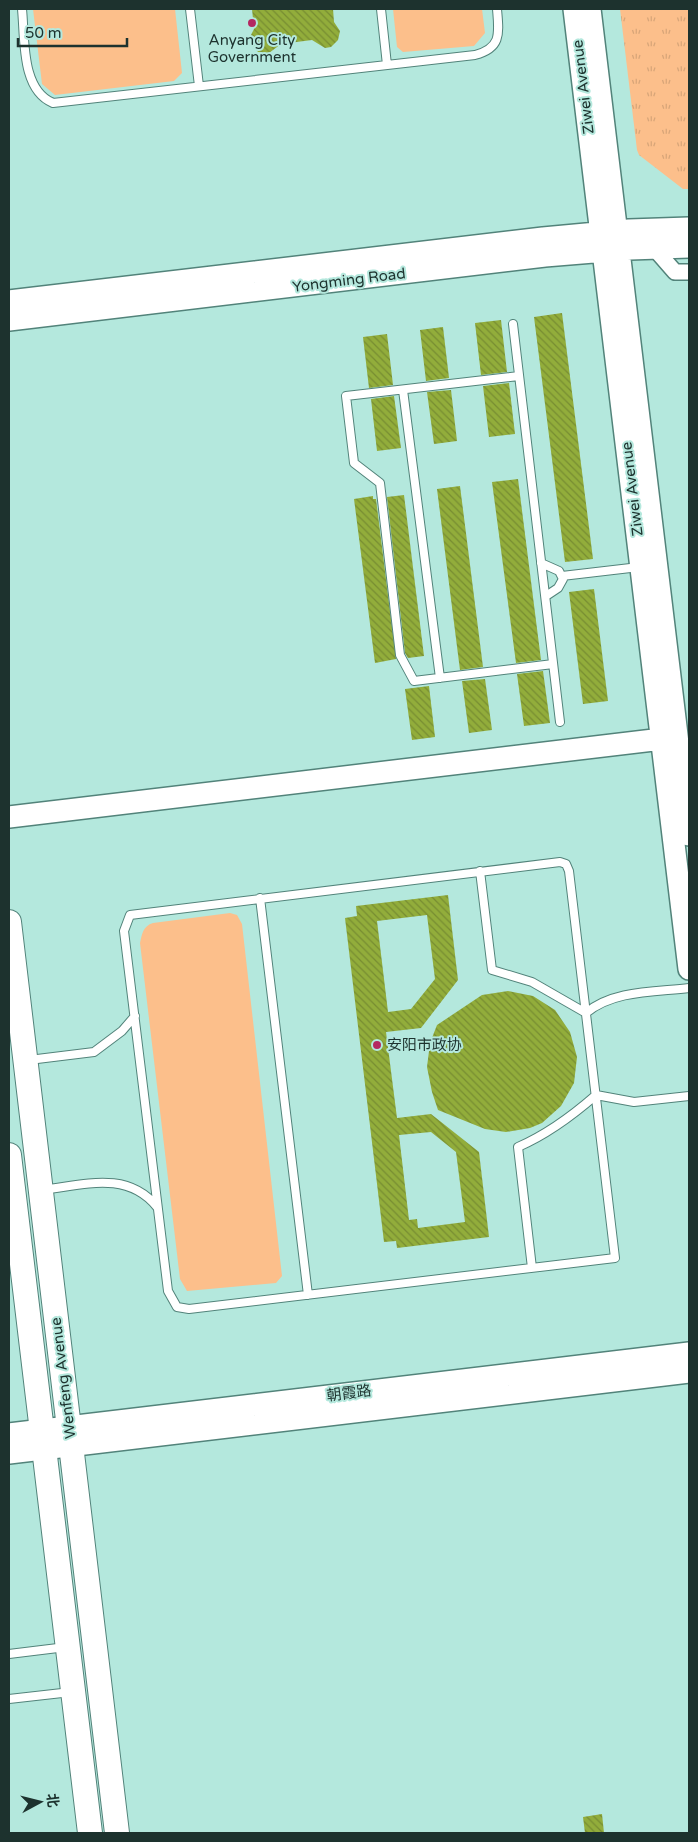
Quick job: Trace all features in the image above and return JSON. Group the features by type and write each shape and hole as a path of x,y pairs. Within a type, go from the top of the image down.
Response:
{"main road":[{"name":"Wenfeng Avenue","path":"9,922 116,1833"},
{"name":"Wenfeng Avenue","path":"9,1166 90,1833"}],"street":[{"name":"Ziwei Avenue","path":"574,9 610,241 685,756 689,835"},
{"name":"Ziwei Avenue","path":"590,9 641,567 689,969"},
{"name":"Yongming Road","path":"9,320 610,241 689,228"},
{"name":"Yongming Road","path":"9,301 610,241 654,248 689,247"},
{"path":"654,248 675,272 689,272"},
{"path":"9,817 662,739"},
{"name":"朝霞路","path":"9,1453 43,1440 70,1436 689,1353"},
{"name":"朝霞路","path":"70,1436 689,1372"},
{"name":"朝霞路","path":"9,1434 43,1440"}],"lane":[{"path":"22,9 30,79 43,99 53,103 475,55 489,51 495,44 499,28 497,9"},
{"path":"190,9 199,86"},
{"path":"381,9 387,65"},
{"path":"513,324 560,722"},
{"path":"520,376 346,396 354,463 380,483 400,655 414,681 554,664"},
{"path":"403,390 440,678"},
{"path":"542,563 555,567 562,576 562,584 546,596"},
{"path":"562,576 641,567"},
{"path":"560,862 566,864 569,871 615,1258 189,1309 177,1307 168,1291 124,931 130,915 480,871 560,862"},
{"path":"480,871 492,970 532,982 586,1013"},
{"path":"260,898 308,1294"},
{"path":"586,1013 603,1002 616,997 689,988"},
{"path":"25,1060 94,1052 122,1030 135,1016"},
{"path":"596,1095 616,1101 634,1102 689,1096"},
{"path":"532,1268 518,1147 568,1119 596,1095"},
{"path":"40,1190 113,1182 142,1192 158,1208"},
{"path":"9,1654 68,1646"},
{"path":"9,1699 73,1692"}],"green space":[{"path":"33,9 175,9 182,73 174,81 55,95 42,84"},
{"path":"393,9 482,9 485,33 474,46 403,52 397,47"},
{"path":"620,9 689,9 689,189 683,189 639,155 637,150"},
{"path":"230,913 237,915 242,924 282,1276 276,1283 187,1291 180,1279 140,943 145,928 153,923"}],"building":[{"path":"252,9 333,9 334,22 340,31 338,40 331,47 325,48 312,40 281,44 269,53 258,52 251,43 250,37 254,29"},
{"path":"562,313 593,559 565,562 534,317"},
{"path":"501,320 507,372 481,375 475,323"},
{"path":"443,327 449,378 426,381 420,330"},
{"path":"387,334 393,385 369,388 363,337"},
{"path":"509,383 515,434 489,437 483,386"},
{"path":"451,390 457,441 434,444 427,392"},
{"path":"394,396 401,448 377,451 371,399"},
{"path":"518,479 541,660 516,663 492,482"},
{"path":"460,486 483,667 460,670 437,489"},
{"path":"404,495 424,656 408,658 405,653 387,497"},
{"path":"373,496 373,499 376,499 396,659 375,663 354,499"},
{"path":"594,589 608,701 583,704 569,592"},
{"path":"543,671 550,723 524,726 517,674"},
{"path":"485,679 492,730 469,733 462,681"},
{"path":"429,686 435,737 412,740 405,689"},
{"path":"448,895 458,980 421,1028 386,1032 397,1118 431,1114 479,1152 489,1237 397,1248 396,1241 384,1242 345,918 357,916 356,906","holes":["427,915 435,979 411,1009 388,1012 377,921","431,1132 456,1152 465,1222 418,1228 417,1219 409,1220 399,1135"]},
{"path":"508,991 533,996 555,1010 570,1032 577,1057 574,1083 561,1106 542,1123 530,1128 506,1132 485,1129 438,1110 427,1067 430,1043 437,1025 482,995"},
{"path":"602,1814 604,1833 585,1833 583,1817"}],"place":[{"name":"Anyang City Government","path":"252,23"},
{"name":"安阳市政协","path":"377,1045"}]}
